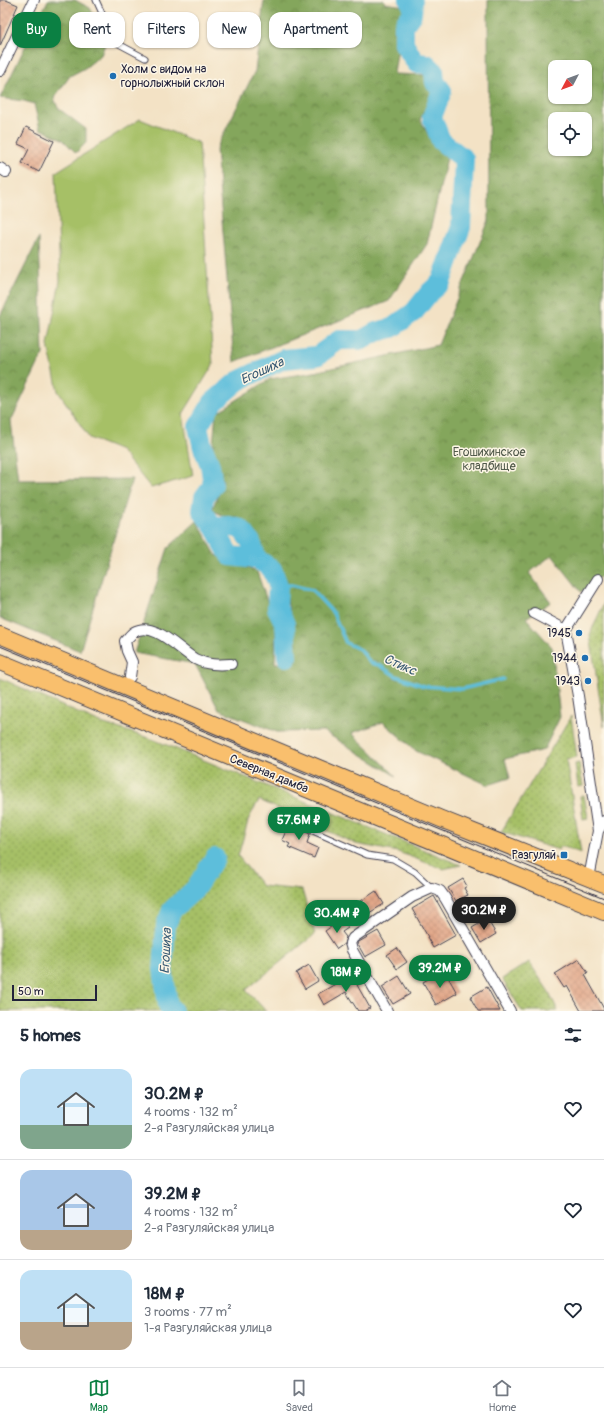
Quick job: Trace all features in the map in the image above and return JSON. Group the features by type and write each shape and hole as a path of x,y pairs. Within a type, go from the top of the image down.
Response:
{"main road":[{"name":"Северная дамба","path":"0,635 433,816 604,884"},
{"name":"Северная дамба","path":"0,662 604,912"}],"street":[{"path":"0,71 34,0"},
{"path":"589,878 598,831 578,696 566,630 598,578"},
{"path":"534,613 566,630"},
{"path":"130,677 132,662 127,651 125,641 134,632 148,629 164,636 196,659 213,665 231,664"},
{"path":"598,831 604,821"},
{"path":"388,1011 352,950 350,943 353,938 412,897 432,888 440,891 445,898 510,1011"}],"lane":[{"path":"96,0 115,42 145,58"},
{"path":"297,824 367,854 393,859 415,872 432,888"}],"green space":[{"path":"48,0 75,0 90,8 92,12 69,12 69,48 104,48 101,55 85,68 70,76 54,98 58,108 86,129 86,143 76,153 62,139 40,129 34,104 24,101 0,98 24,48 61,48 61,12 42,12"},
{"path":"264,0 384,0 385,3 404,6 394,74 428,75 435,93 420,119 436,149 447,158 427,244 389,301 234,362 216,149 255,71 258,48 261,48 261,24"},
{"name":"Егошихинское кладбище","path":"488,0 604,0 604,574 581,592 552,555 529,573 551,602 526,618 552,647 560,717 544,750 505,759 510,778 488,785 416,751 383,722 352,733 396,776 323,731 277,732 219,710 195,664 134,653 168,548 197,521 216,555 257,572 276,626 275,663 293,664 294,632 283,583 275,565 259,549 252,535 238,523 212,510 223,481 212,455 216,413 270,379 309,373 438,345 489,220"},
{"path":"140,119 199,143 213,365 183,414 193,476 151,488 121,451 89,438 58,391 48,345 60,281 56,172"},
{"path":"39,238 43,354 11,421 18,480 132,479 80,651 0,618 0,316"},
{"path":"604,603 604,727 590,635"},
{"path":"0,678 98,722 152,739 461,865 443,869 398,852 356,844 259,800 249,818 238,856 262,886 302,890 315,934 246,990 266,1011 0,1011"},
{"path":"571,716 577,757 566,759 581,853 561,846 559,850 501,832"},
{"path":"579,763 583,786 578,787 575,764"},
{"path":"584,795 588,818 583,819 580,796"},
{"path":"529,962 549,992 558,1011 522,1011 502,979"}],"building":[{"path":"0,0 6,0 18,5 15,12 12,12 12,19 0,46"},
{"path":"26,127 54,141 39,172 22,163 29,149 18,144"},
{"path":"289,824 310,834 307,843 318,848 314,858 288,847 290,844 282,840"},
{"path":"463,879 467,886 464,888 468,895 456,901 448,888"},
{"path":"376,891 384,904 369,913 361,901"},
{"path":"434,896 456,935 433,948 412,909"},
{"path":"342,919 348,928 342,932 346,937 344,944 337,949 325,931"},
{"path":"487,919 496,934 481,943 472,928"},
{"path":"378,931 386,945 365,957 357,943"},
{"path":"397,948 407,962 397,969 387,955"},
{"path":"579,959 588,973 585,975 604,1011 581,1011 567,986 564,988 555,974"},
{"path":"309,965 318,981 305,989 296,973"},
{"path":"438,973 443,980 448,977 457,993 436,1005 423,982"},
{"path":"353,974 359,984 357,985 370,1008 365,1011 358,1011 346,992 324,1005 318,994"},
{"path":"399,976 410,994 393,1004 382,987"},
{"path":"487,987 500,1011 478,1011 470,997"}],"waterway":[{"name":"Егошиха","path":"287,657 285,624 277,608 278,585 272,569 257,559 230,556 214,527 202,511 204,497 213,485 210,465 203,448 198,427 213,402 238,381 284,359 317,356 339,340 362,340 376,332 392,328 414,312 430,292 441,282 461,227 464,159 441,141 432,117 442,91 435,82 434,71 427,64 416,63 404,44 404,25 412,14 413,2 409,0"},
{"path":"214,527 229,526 241,529 251,542 257,559"},
{"name":"Стикс","path":"278,585 291,585 312,590 333,613 346,643 361,650 370,663 379,665 396,676 424,686 462,689 503,679"},
{"name":"Егошиха","path":"173,1011 168,1005 163,969 166,925 172,910 195,889 215,858"}],"tram line":[{"path":"0,646 604,898"}],"place":[{"name":"Холм с видом на горнолыжный склон","path":"113,76"},
{"name":"1945","path":"579,633"},
{"name":"1944","path":"585,658"},
{"name":"1943","path":"588,681"},
{"name":"Разгуляй","path":"564,855"}]}
